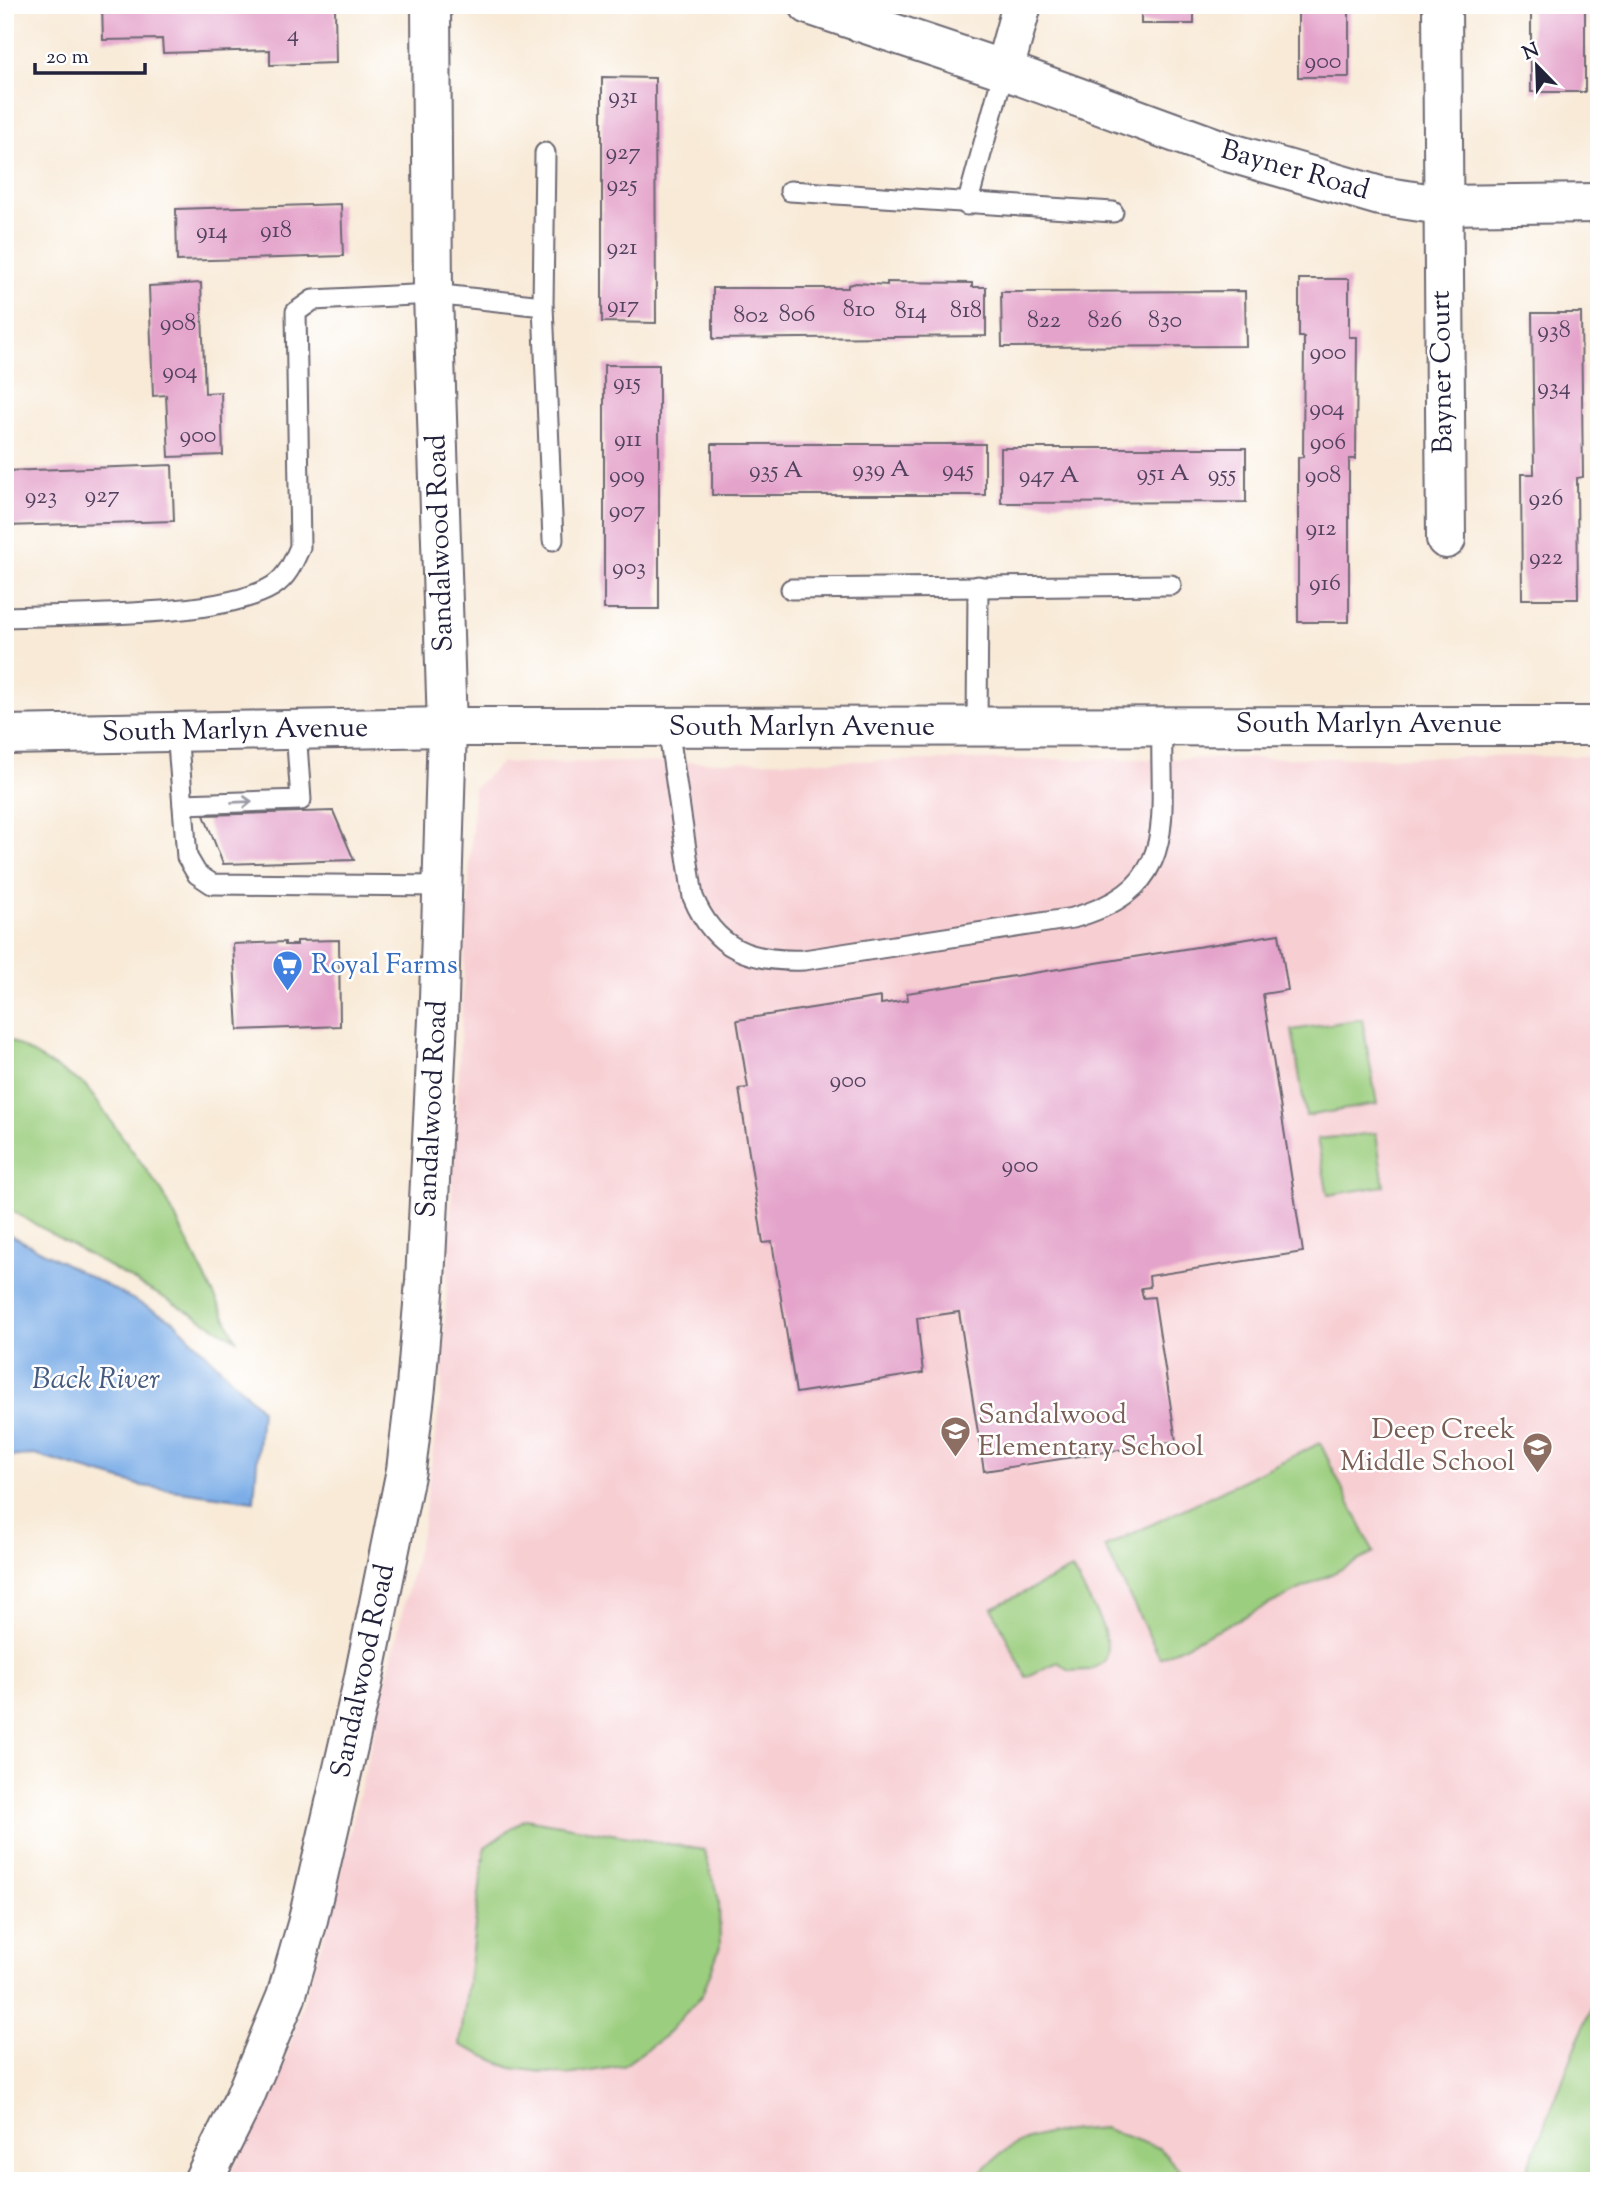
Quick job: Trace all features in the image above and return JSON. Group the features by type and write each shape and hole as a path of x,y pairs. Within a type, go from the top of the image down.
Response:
{"street":[{"name":"Sandalwood Road","path":"203,2181 243,2101 286,1997 307,1924 363,1682 406,1470 425,1281 447,727 433,294 431,5"},
{"name":"Bayner Road","path":"809,5 1004,70 1228,152 1380,196 1441,205 1599,203"},
{"path":"1004,70 1022,5"},
{"name":"Bayner Court","path":"1442,5 1441,205 1446,539"},
{"name":"South Marlyn Avenue","path":"5,735 447,727 977,728 1162,724 1599,726"}],"lane":[{"path":"967,205 1004,70"},
{"path":"545,153 543,306 553,540"},
{"path":"790,191 967,205 1113,212"},
{"path":"5,617 232,603 274,585 290,570 300,547 296,312 313,300 433,294 543,306"},
{"path":"791,589 1171,585"},
{"path":"977,728 978,586"},
{"path":"668,727 693,897 702,918 722,940 745,954 769,961 804,960 1059,920 1105,909 1131,893 1148,872 1159,845 1162,724"},
{"path":"183,804 301,800 296,730"},
{"path":"177,732 187,857 197,874 212,884 442,886"}],"shaded area":[{"name":"Sandalwood Elementary School","path":"1599,756 1599,2181 227,2181 279,2080 332,1909 423,1525 441,1394 474,788 501,763"}],"green space":[{"path":"1362,1019 1377,1104 1306,1116 1292,1030"},
{"path":"5,1037 85,1085 163,1193 236,1339 5,1207"},
{"path":"1376,1133 1384,1186 1328,1195 1317,1139"},
{"path":"1320,1443 1374,1553 1160,1658 1105,1547"},
{"path":"1072,1569 1102,1627 1106,1639 1105,1662 1090,1670 1069,1671 1058,1662 1026,1677 992,1608"},
{"path":"525,1819 704,1850 719,1900 720,1947 702,1995 665,2036 623,2066 567,2075 511,2068 460,2045 485,1847"},
{"path":"1599,1988 1599,2181 1523,2181"},
{"path":"1103,2128 1159,2148 1190,2181 974,2181 988,2165 1016,2144 1047,2134"}],"water":[{"name":"Back River","path":"5,1232 174,1321 261,1409 254,1501 142,1486 35,1455 5,1457"}],"building":[{"path":"102,5 335,8 336,63 270,65 270,50 163,53 162,39 103,40"},
{"path":"1141,5 1194,5 1194,24 1141,24"},
{"path":"1298,5 1349,5 1349,77 1298,77"},
{"path":"1531,5 1585,5 1585,92 1531,92"},
{"path":"602,77 655,78 656,323 602,322"},
{"path":"341,204 343,256 177,261 176,209"},
{"path":"1299,279 1349,279 1349,337 1357,337 1356,459 1349,459 1349,622 1298,622 1298,458 1303,457 1304,337 1299,337"},
{"path":"887,282 972,283 972,287 986,287 986,336 713,339 713,288 848,288 848,285 856,283 887,285"},
{"path":"201,283 205,393 221,392 223,455 169,457 166,395 153,396 149,286"},
{"path":"1245,291 1246,346 1002,347 1001,292"},
{"path":"1532,313 1581,313 1583,477 1577,478 1578,599 1522,599 1521,474 1534,474"},
{"path":"604,365 659,365 659,609 604,609"},
{"path":"712,444 985,444 985,495 712,495"},
{"path":"1001,448 1246,448 1246,502 1001,503"},
{"path":"172,465 174,521 5,526 5,471"},
{"path":"333,811 354,860 223,864 204,815"},
{"path":"1279,934 1288,990 1263,994 1303,1252 1149,1276 1150,1287 1141,1288 1143,1298 1154,1297 1176,1441 984,1471 959,1312 917,1318 923,1373 796,1393 772,1242 763,1243 739,1089 748,1088 737,1020 881,997 881,1004 908,1000 907,993"},
{"name":"Royal Farms","path":"339,940 340,1026 238,1030 233,944 285,942 285,945 297,945 297,941"}],"place":[{"name":"Royal Farms","path":"288,993"},
{"name":"Sandalwood Elementary School","path":"955,1459"},
{"name":"Deep Creek Middle School","path":"1538,1474"}]}
